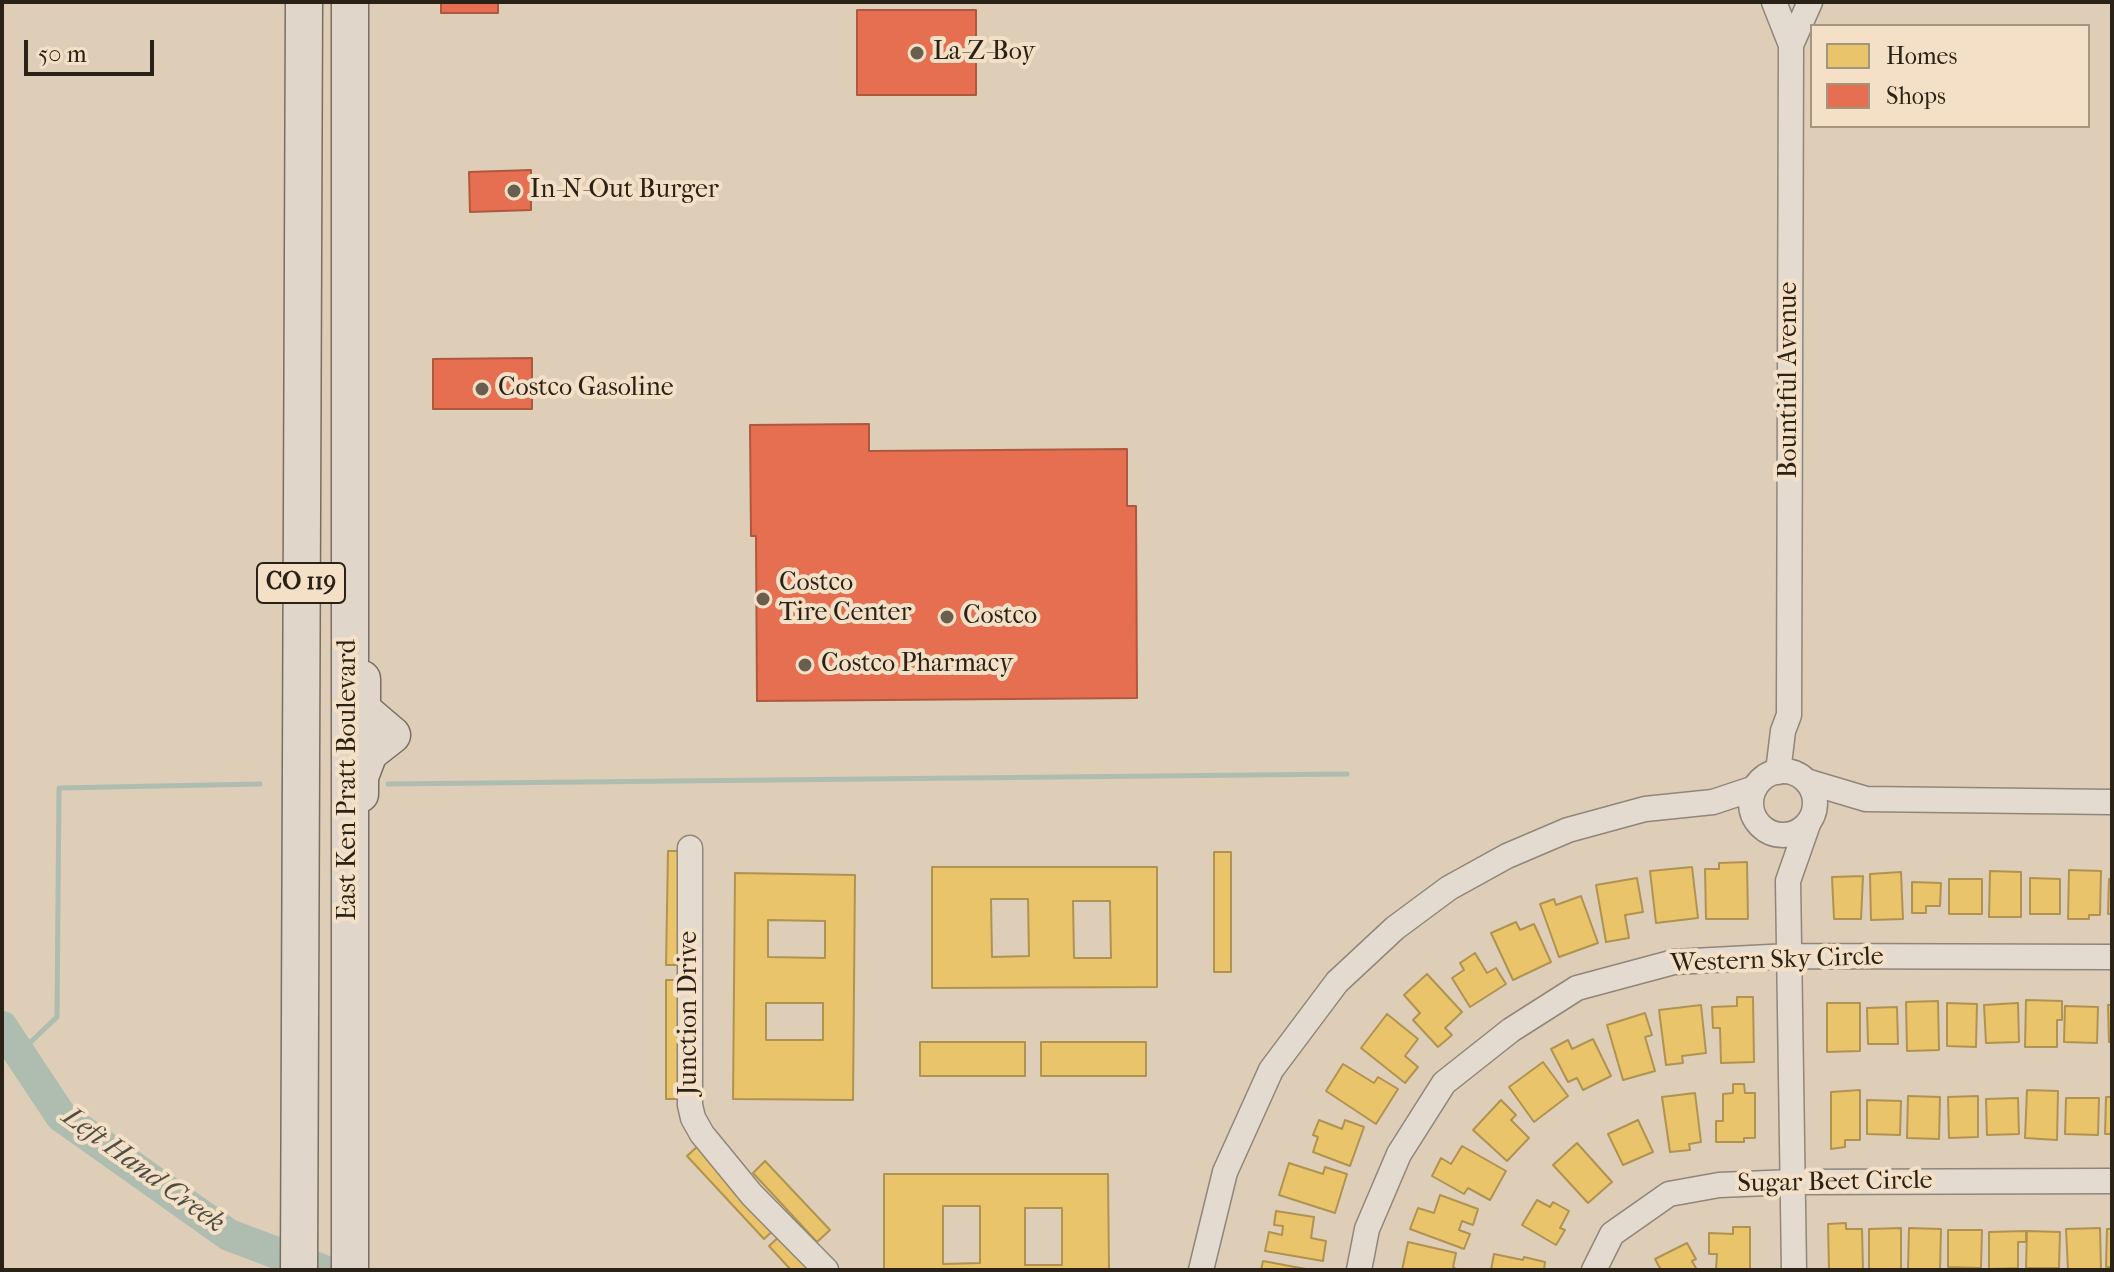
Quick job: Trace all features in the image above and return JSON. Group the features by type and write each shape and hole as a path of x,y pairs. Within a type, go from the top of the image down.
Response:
{"highway":[{"name":"East Ken Pratt Boulevard","path":"299,1270 304,2"},
{"name":"CO 119","path":"350,2 350,596 362,620 362,704 371,720 392,735 369,753 360,777 359,997 349,1008 350,1270"}],"street":[{"path":"1774,2 1791,45"},
{"path":"1791,45 1810,2"},
{"name":"Bountiful Avenue","path":"1791,45 1789,715 1795,730 1796,777"},
{"path":"1794,1270 1788,881 1816,807 1815,794 1796,777"},
{"path":"1788,881 1752,811 1751,799 1762,779 1796,777 1866,799 2112,802"},
{"path":"1201,1270 1225,1172 1271,1070 1337,982 1395,928 1449,888 1507,856 1568,830 1645,809 1713,802 1755,788"},
{"path":"1713,802 1759,824 1772,834 1785,836 1797,833 1810,821 1866,799"},
{"name":"Junction Drive","path":"690,848 690,1105 693,1118 752,1195 826,1270"},
{"name":"Western Sky Circle","path":"1359,1270 1367,1229 1399,1154 1444,1083 1511,1030 1577,988 1674,962 1789,956 2112,957"},
{"name":"Sugar Beet Circle","path":"1594,1270 1612,1234 1669,1194 1719,1185 2112,1181"}],"building: Homes":[{"path":"668,851 686,851 684,965 666,965"},
{"path":"1214,852 1231,852 1231,972 1214,972"},
{"path":"1747,862 1748,919 1706,919 1705,869 1719,869 1719,863"},
{"path":"932,867 1157,867 1157,987 932,988","holes":["991,899 1028,899 1029,956 992,957","1073,901 1110,901 1111,958 1074,958"]},
{"path":"1692,867 1698,918 1656,923 1650,871"},
{"path":"2069,870 2101,871 2100,915 2089,915 2089,919 2068,919"},
{"path":"1990,871 2021,872 2021,917 1989,917"},
{"path":"1901,872 1903,919 1871,920 1870,874"},
{"path":"735,873 855,875 853,1100 733,1099","holes":["768,920 825,921 825,958 768,957","766,1003 823,1003 823,1040 766,1040"]},
{"path":"1863,876 1861,919 1834,919 1832,877"},
{"path":"1637,878 1643,912 1625,915 1629,938 1606,942 1596,885"},
{"path":"2030,878 2060,879 2060,914 2030,914"},
{"path":"1949,879 1982,879 1982,914 1949,914"},
{"path":"2109,879 2112,879 2112,914 2108,914"},
{"path":"1912,882 1941,883 1940,906 1926,906 1926,913 1912,913"},
{"path":"1581,896 1598,943 1559,957 1540,904 1554,899 1556,905"},
{"path":"1516,922 1520,930 1534,924 1551,962 1513,980 1491,933"},
{"path":"1475,953 1487,973 1496,968 1506,984 1470,1007 1452,978 1464,970 1460,963"},
{"path":"1427,974 1462,1012 1445,1028 1452,1035 1438,1047 1413,1020 1420,1013 1404,995"},
{"path":"666,980 684,980 683,1099 666,1099"},
{"path":"1737,997 1753,997 1754,1062 1721,1063 1720,1028 1713,1028 1712,1007 1737,1006"},
{"path":"2026,1000 2062,1001 2062,1020 2057,1020 2057,1047 2025,1047"},
{"path":"1938,1001 1939,1050 1907,1051 1906,1002"},
{"path":"1827,1003 1860,1003 1860,1051 1827,1052"},
{"path":"1947,1003 1977,1004 1976,1047 1947,1046"},
{"path":"2018,1003 2019,1042 1986,1043 1984,1005"},
{"path":"1701,1005 1706,1053 1682,1056 1683,1063 1666,1065 1659,1010"},
{"path":"2108,1005 2112,1005 2112,1042 2109,1042"},
{"path":"2065,1006 2098,1007 2097,1043 2064,1042"},
{"path":"1897,1007 1898,1044 1868,1044 1867,1008"},
{"path":"1645,1013 1652,1035 1645,1037 1655,1071 1623,1080 1607,1025"},
{"path":"1387,1014 1418,1039 1405,1056 1418,1067 1405,1083 1361,1048"},
{"path":"1593,1039 1611,1076 1583,1090 1577,1078 1568,1082 1551,1049 1568,1040 1572,1049"},
{"path":"920,1042 1025,1042 1025,1076 920,1076"},
{"path":"1041,1042 1146,1042 1146,1076 1041,1076"},
{"path":"1543,1062 1568,1096 1534,1122 1509,1087"},
{"path":"1343,1064 1374,1083 1378,1077 1398,1089 1376,1124 1326,1091"},
{"path":"1733,1084 1744,1084 1745,1093 1755,1093 1755,1138 1744,1138 1744,1142 1716,1142 1716,1121 1723,1121 1723,1094 1733,1093"},
{"path":"1860,1090 1860,1140 1845,1140 1845,1147 1831,1149 1831,1092"},
{"path":"2027,1090 2058,1091 2057,1140 2025,1138"},
{"path":"1695,1093 1701,1142 1689,1144 1690,1150 1670,1152 1662,1097"},
{"path":"1908,1096 1940,1097 1939,1139 1907,1138"},
{"path":"1978,1096 1978,1137 1949,1138 1948,1097"},
{"path":"2106,1097 2112,1097 2112,1134 2105,1134"},
{"path":"2018,1098 2019,1134 1987,1135 1986,1099"},
{"path":"2066,1098 2099,1098 2098,1135 2065,1134"},
{"path":"1501,1100 1516,1115 1511,1120 1529,1138 1507,1161 1473,1130"},
{"path":"1867,1100 1901,1101 1900,1135 1867,1134"},
{"path":"1319,1120 1342,1129 1345,1120 1364,1127 1350,1166 1313,1152 1318,1137 1313,1135"},
{"path":"1638,1120 1653,1152 1623,1165 1608,1134"},
{"path":"1577,1143 1612,1182 1588,1203 1553,1165"},
{"path":"700,1144 777,1227 764,1239 687,1156"},
{"path":"1462,1146 1506,1171 1490,1200 1468,1188 1464,1194 1432,1176 1441,1158 1451,1164"},
{"path":"765,1161 830,1230 817,1242 753,1173"},
{"path":"1289,1163 1323,1174 1325,1167 1347,1174 1335,1213 1279,1195"},
{"path":"884,1174 1108,1174 1109,1270 884,1270","holes":["943,1206 980,1206 980,1263 943,1264","1025,1208 1062,1208 1062,1265 1025,1265"]},
{"path":"1440,1195 1478,1209 1473,1225 1462,1221 1459,1230 1470,1234 1464,1249 1410,1229 1418,1208 1434,1213"},
{"path":"1537,1200 1550,1207 1553,1202 1569,1211 1560,1228 1565,1230 1556,1245 1522,1225"},
{"path":"1276,1211 1314,1217 1311,1238 1326,1241 1323,1261 1265,1251 1269,1232 1282,1235 1283,1226 1274,1225"},
{"path":"1846,1223 1846,1229 1862,1229 1863,1270 1829,1270 1828,1224"},
{"path":"1733,1227 1750,1227 1750,1270 1716,1270 1717,1254 1709,1254 1709,1233 1733,1234"},
{"path":"1901,1228 1901,1270 1869,1270 1869,1229"},
{"path":"1909,1228 1941,1229 1940,1270 1908,1270"},
{"path":"2100,1228 2101,1270 2068,1270 2066,1229"},
{"path":"2107,1229 2112,1229 2112,1267 2106,1267"},
{"path":"1948,1230 1982,1230 1981,1268 1948,1267"},
{"path":"2026,1231 2026,1242 2018,1242 2018,1268 1989,1269 1989,1232"},
{"path":"2027,1231 2060,1232 2059,1268 2026,1268"},
{"path":"782,1234 816,1270 791,1270 769,1246"},
{"path":"1408,1242 1456,1253 1453,1267 1458,1270 1402,1270"},
{"path":"1687,1243 1696,1259 1692,1261 1697,1270 1661,1270 1655,1259"},
{"path":"1494,1254 1545,1262 1544,1270 1491,1270"},
{"path":"1263,1261 1311,1270 1261,1270"}],"building: Shops":[{"path":"441,2 498,2 498,13 441,13"},
{"name":"La-Z-Boy","path":"857,10 976,10 976,95 857,95"},
{"path":"531,170 531,210 470,212 469,172"},
{"path":"532,358 532,409 433,409 433,359"},
{"name":"Costco","path":"869,424 869,451 1127,449 1127,506 1136,506 1137,698 757,701 756,536 751,536 750,425"}],"waterway":[{"path":"388,784 1347,774"},
{"path":"19,1053 57,1017 59,788 260,784"},
{"name":"Left Hand Creek","path":"2,1027 61,1116 229,1235 322,1270"}],"place":[{"name":"La-Z-Boy","path":"917,53"},
{"name":"In-N-Out Burger","path":"514,191"},
{"name":"Costco Gasoline","path":"482,389"},
{"name":"Costco Tire Center","path":"763,599"},
{"name":"Costco","path":"947,617"},
{"name":"Costco Pharmacy","path":"805,665"}]}
